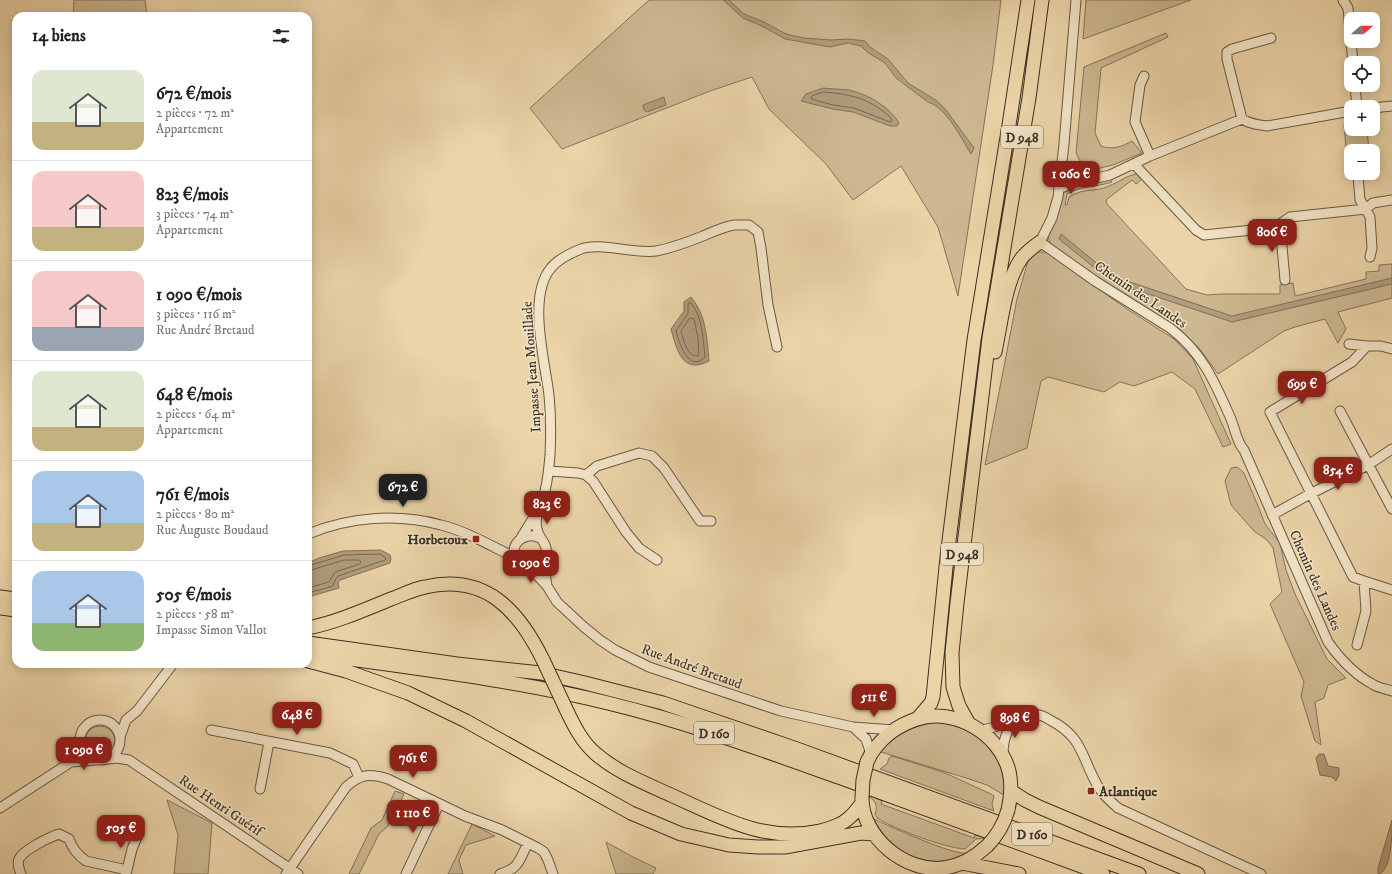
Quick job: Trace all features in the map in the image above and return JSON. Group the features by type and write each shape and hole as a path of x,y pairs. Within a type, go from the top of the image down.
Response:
{"highway":[{"name":"D 948","path":"918,718 927,708 933,697 948,550 973,347 1028,0"},
{"name":"D 948","path":"975,727 963,715 954,696 952,679 952,653 984,375 1029,98 1042,0"},
{"path":"984,375 994,362 1010,282 1025,254 1040,242"},
{"path":"312,627 343,618 425,587 444,584 464,585 481,590 512,611 527,630 576,730 585,742 595,753 609,764 627,774 726,820 754,830 786,835 826,829 844,822 850,817 862,800"},
{"path":"0,597 12,598"},
{"path":"0,608 12,610"},
{"name":"D 160","path":"312,644 541,674 663,703 803,751 1139,874"},
{"name":"D 160","path":"312,654 522,685 578,696 659,716 740,741 1103,874"},
{"path":"312,662 346,671 408,693 466,721 631,813 681,834 729,845 758,847 785,847 861,833 874,834"},
{"path":"918,718 954,718 975,727 989,737 1004,756 1009,770 1011,791 1008,810 1001,829 995,838 988,846 976,855 962,863 944,868 918,866 890,851 874,834 867,819 862,800 862,780 869,758 878,744 894,730 918,718"},
{"name":"D 160","path":"1011,791 1039,807 1198,874"},
{"path":"962,863 1019,874"}],"street":[{"path":"1040,242 1052,218 1058,197 1065,137 1076,0"},
{"path":"1343,0 1348,8 1352,56"},
{"path":"1242,119 1227,59 1227,52 1232,49 1271,38"},
{"path":"1144,76 1140,85 1135,122 1150,156"},
{"path":"1380,107 1392,106"},
{"path":"1059,186 1064,186 1079,180 1110,175 1150,156 1242,119 1254,124 1267,126 1344,112"},
{"path":"1134,164 1196,230 1204,234 1272,228 1290,217 1366,209 1374,203 1392,200"},
{"path":"1060,172 1079,180"},
{"path":"1358,180 1360,200 1370,217 1372,248 1370,257"},
{"path":"1280,224 1285,280"},
{"name":"Impasse Jean Mouillade","path":"537,513 545,490 549,472 550,415 549,395 540,337 540,294 544,280 550,268 560,259 582,248 591,247 632,251 656,251 679,246 719,229 734,225 749,225 758,232 769,311 777,347"},
{"name":"Chemin des Landes","path":"1040,242 1095,281 1170,328 1180,335 1190,346 1210,374 1236,430 1240,446 1244,450 1328,642 1340,658 1360,676 1374,685 1392,691"},
{"path":"1349,344 1381,346 1392,349"},
{"path":"1367,346 1352,362 1270,412 1353,577 1392,590"},
{"path":"1340,410 1392,509"},
{"path":"1272,515 1368,465 1392,449"},
{"path":"586,475 597,466 638,453 652,456 664,468 700,521 711,521"},
{"path":"549,472 578,473 586,475 593,481 638,548 657,560"},
{"path":"312,533 337,524 358,520 403,518 441,525 462,532 516,558 522,564 529,567 537,566 543,561 546,553 545,545 540,538 537,524 537,513"},
{"path":"516,558 515,552 519,540 537,513"},
{"path":"496,548 508,547 529,535 540,538"},
{"name":"Rue André Bretaud","path":"543,561 547,586"},
{"name":"Rue André Bretaud","path":"529,567 547,586 557,602 600,640 615,650 650,667 781,711 853,727 894,730"},
{"path":"1357,645 1366,612 1364,581"},
{"path":"109,759 117,752 126,720 136,711 171,668"},
{"path":"975,727 996,727 1027,714 1038,715 1049,719 1067,730 1079,745 1099,788 1104,796 1118,808 1261,874"},
{"path":"1004,756 1003,745 1005,737 1008,729 1017,718"},
{"path":"71,762 81,734 88,724 100,720 126,720"},
{"path":"106,721 115,727 120,740"},
{"path":"853,727 866,739 869,758"},
{"path":"211,730 330,754 353,764 359,777"},
{"path":"80,740 81,747 84,752 95,760"},
{"name":"Rue Henri Guérif","path":"120,740 129,760 279,860 287,871 298,874"},
{"path":"260,789 269,742"},
{"path":"0,808 71,762 99,761 117,758 129,760"},
{"path":"287,871 346,787 359,777 375,775 388,779 465,816 502,830 538,848 544,852 553,874"},
{"path":"406,874 439,804"},
{"path":"21,874 18,866 18,860 21,855 50,837 59,834 68,839 70,844 86,861 126,872 132,849 138,836"},
{"path":"500,874 510,871 516,867 528,843"}],"shaded area":[{"path":"74,0 145,0 146,12 73,12"},
{"path":"649,0 1001,0 993,65 958,296 938,227 901,166 853,200 826,164 769,109 752,77 710,91 562,149 530,108"},
{"path":"1086,0 1191,0 1083,39"},
{"path":"1166,33 1168,37 1101,68 1095,133 1101,146 1109,148 1117,147 1132,141 1142,153 1113,165 1096,169 1082,165 1076,153 1084,67"},
{"path":"1345,136 1368,136 1368,144 1346,144"},
{"path":"1136,174 1142,179 1136,184 1132,180 1106,200 1107,204 1186,289 1207,295 1280,294 1280,285 1293,283 1295,296 1366,279 1366,272 1379,271 1379,265 1392,264 1392,298 1338,312 1346,329 1338,343 1325,319 1284,331 1218,374 1199,348 1180,331 1118,291 1050,244 1048,236 1058,211 1063,193 1071,186 1091,184 1110,179 1112,182 1072,191 1067,194 1065,205 1067,205 1069,197 1075,194 1104,188"},
{"path":"1036,252 1047,252 1124,307 1174,339 1193,359 1231,444 1223,447 1195,389 1172,372 1134,386 1120,382 1104,392 1048,377 1041,381 1027,448 985,465 1017,299 1028,261"},
{"path":"1237,467 1244,473 1265,524 1280,543 1286,570 1295,594 1327,659 1346,678 1328,685 1324,698 1315,702 1321,745 1315,741 1301,696 1304,682 1270,604 1282,592 1273,548 1267,540 1254,531 1231,505 1225,481 1231,468"},
{"path":"936,722 950,724 963,729 986,745 994,755 1000,767 1004,781 1004,795 987,785 881,752 892,740 906,732 920,726"},
{"path":"100,726 111,730 115,741 111,752 100,756 89,752 85,741 89,730"},
{"path":"892,756 943,772 991,794 994,796 992,804 994,811 880,769 887,764 889,758"},
{"path":"395,791 404,794 388,826 379,834 359,874 349,874 371,828 382,820"},
{"path":"869,795 882,801 881,804 974,838 975,835 986,838 976,839 965,849 956,848 920,837 877,818 875,814 876,804 869,797"},
{"path":"167,800 212,823 208,874 174,874 178,835"},
{"path":"874,819 907,834 949,850 967,853 950,860 938,861 915,857 905,853 895,846 880,829"},
{"path":"472,824 495,836 466,845 459,860 463,874 448,874"},
{"path":"606,842 656,868 653,874 616,874"}],"water":[{"path":"723,0 729,0 744,14 764,22 786,34 804,38 865,41 870,47 888,59 908,83 937,101 946,110 974,148 971,154 953,124 941,110 896,78 885,63 867,52 861,46 848,43 830,47 785,39 762,26 743,18"},
{"path":"823,88 849,90 863,94 884,106 899,123 897,126 890,126 853,112 833,109 801,101 806,94"},
{"path":"664,97 666,105 647,112 644,110 643,105"},
{"path":"1061,234 1099,265 1124,280 1232,316 1392,278 1392,284 1232,322 1124,286 1096,269 1059,239"},
{"path":"691,297 700,311 705,327 709,361 700,365 687,363 682,358 671,329 684,311 684,302"},
{"path":"381,550 390,555 391,559 390,563 340,580 338,583 339,588 312,596 312,561 343,551"},
{"path":"1319,754 1324,754 1328,766 1339,768 1339,775 1336,781 1332,777 1320,775 1316,758"},
{"path":"1392,820 1389,859 1383,872 1378,874 1378,868"}],"place":[{"name":"Horbetoux","path":"476,539"},
{"name":"Atlantique","path":"1091,791"}]}
